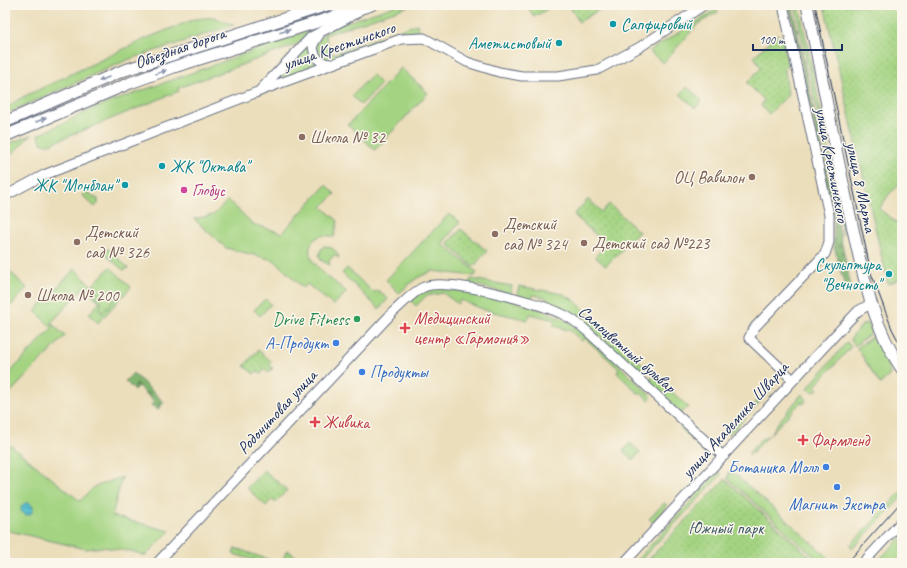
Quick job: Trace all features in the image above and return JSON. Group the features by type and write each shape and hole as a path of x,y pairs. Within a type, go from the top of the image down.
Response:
{"main road":[{"name":"Объездная дорога","path":"5,122 122,71 327,5"},
{"name":"Объездная дорога","path":"5,136 123,86 174,67 372,5"},
{"name":"улица 8 Марта","path":"807,5 859,256 872,304 885,338 902,369"}],"street":[{"path":"257,92 311,37 372,5"},
{"name":"улица Крестинского","path":"5,196 44,175 257,92 401,39 424,38 467,62 499,72 533,76 558,76 597,70 640,47 704,5"},
{"name":"улица Крестинского","path":"783,5 829,215 829,242 825,254 755,327 749,338 793,380"},
{"path":"323,30 315,40 313,49 318,60 323,63 333,64"},
{"name":"Самоцветный бульвар","path":"424,287 442,284 461,286 515,298 554,310 568,317 588,332 712,447 724,456"},
{"name":"Родонитовая улица","path":"157,563 372,334 413,294 424,287"},
{"name":"улица Академика Шварца","path":"624,563 858,311 872,304"},
{"path":"863,563 902,521"}],"green space":[{"path":"398,5 412,5 325,35 332,54 417,24 418,30 383,40 329,60 320,56 316,45 325,32 341,24"},
{"path":"547,5 549,8 534,17 527,6"},
{"path":"569,5 607,5 579,22"},
{"path":"789,5 792,5 852,292 847,294 834,246 834,218"},
{"path":"795,5 799,5 842,213 843,235"},
{"path":"824,5 902,5 902,183 890,193 879,209 900,225 902,229 902,278 888,284"},
{"path":"717,9 718,12 698,24 663,63 649,51"},
{"path":"214,17 234,25 127,60 5,114 5,109 19,99 147,38 195,19"},
{"path":"313,29 296,45 178,88 179,91 50,144 42,144 38,135 97,107"},
{"path":"778,34 784,44 787,64 785,70 788,95 769,114 761,106 764,100 747,83 761,68 754,56"},
{"path":"307,45 311,59 318,65 273,82"},
{"path":"401,68 428,93 375,150 348,125"},
{"path":"372,75 381,84 361,105 352,96"},
{"path":"687,87 702,101 695,108 680,94"},
{"path":"31,135 15,151 5,157 5,145"},
{"path":"326,185 335,194 322,207 338,221 334,237 323,236 316,238 310,247 310,254 319,269 347,292 333,305 307,284 303,288 274,260 226,248 194,219 213,215 228,200 253,224 282,233"},
{"path":"86,192 98,199 98,204 95,207 82,195"},
{"path":"588,199 602,212 609,204 639,232 606,266 595,257 606,244 574,215"},
{"path":"449,214 460,222 442,244 477,272 475,276 432,271 417,278 399,293 386,280"},
{"path":"461,229 487,251 473,267 447,244"},
{"path":"324,246 334,249 339,258 334,255 329,261 330,265 322,261 319,256 321,249"},
{"path":"106,249 110,250 128,268 125,270 122,269 106,255 104,252"},
{"path":"5,267 27,288 9,308 5,305"},
{"path":"110,267 131,287 98,323 89,314 100,302 84,287 51,323 65,336 5,398 5,378 52,328 35,311 75,269 92,286"},
{"path":"347,268 373,292 379,291 388,299 379,309 342,273"},
{"path":"471,279 512,286 510,294 469,283"},
{"path":"519,286 563,294 574,300 646,368 640,375 597,334 574,317 548,304 546,302 547,298 533,295 532,299 517,295"},
{"path":"427,289 448,289 506,299 560,317 593,341 652,397 649,400 642,394 638,393 617,373 619,369 585,338 582,341 571,331 554,326 555,320 530,314 528,320 485,310 460,300 458,304 443,293 426,296 416,306 411,301"},
{"path":"98,291 105,297 110,293 119,295 102,314 100,310 101,301 95,295"},
{"path":"265,299 271,304 260,316 254,310"},
{"path":"866,323 869,325 872,332 855,346 850,339 863,324"},
{"path":"874,335 889,369 890,375 880,384 857,348"},
{"path":"847,342 851,347 815,386 818,389 814,392 807,389"},
{"path":"258,350 272,362 269,365 273,368 268,373 264,369 261,374 257,371 254,374 244,366"},
{"path":"133,373 164,402 158,410 151,405 154,401 138,386 134,390 125,381"},
{"path":"654,375 688,407 681,414 648,382"},
{"path":"772,386 773,388 729,435 727,433"},
{"path":"802,394 806,399 804,404 801,402 772,432 775,426"},
{"path":"682,425 707,449 704,452 680,428"},
{"path":"770,434 750,455 749,453 761,439"},
{"path":"630,443 640,452 633,460 623,451"},
{"path":"10,445 80,501 94,487 122,477 112,516 170,531 145,556 134,552 103,547 86,549 5,530 5,450"},
{"path":"264,470 287,490 276,502 272,499 266,506 247,488"},
{"path":"719,471 721,474 719,477 638,563 634,563"},
{"path":"729,472 735,474 828,557 825,563 821,563 728,479"},
{"name":"Южный парк","path":"725,479 817,563 645,563"},
{"path":"902,491 902,497 852,549 850,545"},
{"path":"664,503 667,505 653,523 649,519"},
{"path":"902,536 902,555 894,563 876,563"},
{"path":"235,548 278,563 265,563 233,554"},
{"path":"287,550 297,557 316,559 318,555 326,563 281,563"}],"water":[{"path":"29,503 32,504 32,514 25,515 22,514 21,507 22,504"}],"tram line":[{"path":"815,5 871,273 892,329 902,348"},
{"path":"847,563 902,501"}],"place":[{"name":"Сапфировый","path":"613,24"},
{"name":"Аметистовый","path":"559,43"},
{"name":"Школа № 32","path":"302,137"},
{"name":"ЖК \"Октава\"","path":"162,166"},
{"name":"ОЦ Вавилон","path":"752,177"},
{"name":"ЖК \"Монблан\"","path":"125,185"},
{"name":"Глобус","path":"184,190"},
{"name":"Детский сад № 324","path":"495,234"},
{"name":"Детский сад № 326","path":"77,242"},
{"name":"Детский сад №223","path":"584,243"},
{"name":"Скульптура \"Вечность\"","path":"889,274"},
{"name":"Школа № 200","path":"28,295"},
{"name":"Drive Fitness","path":"357,319"},
{"name":"Медицинский центр «Гармония»","path":"405,328"},
{"name":"А-Продукт","path":"336,343"},
{"name":"Продукты","path":"362,372"},
{"name":"Живика","path":"315,422"},
{"name":"Фармленд","path":"803,440"},
{"name":"Ботаника Молл","path":"826,467"},
{"name":"Магнит Экстра","path":"837,487"}]}
